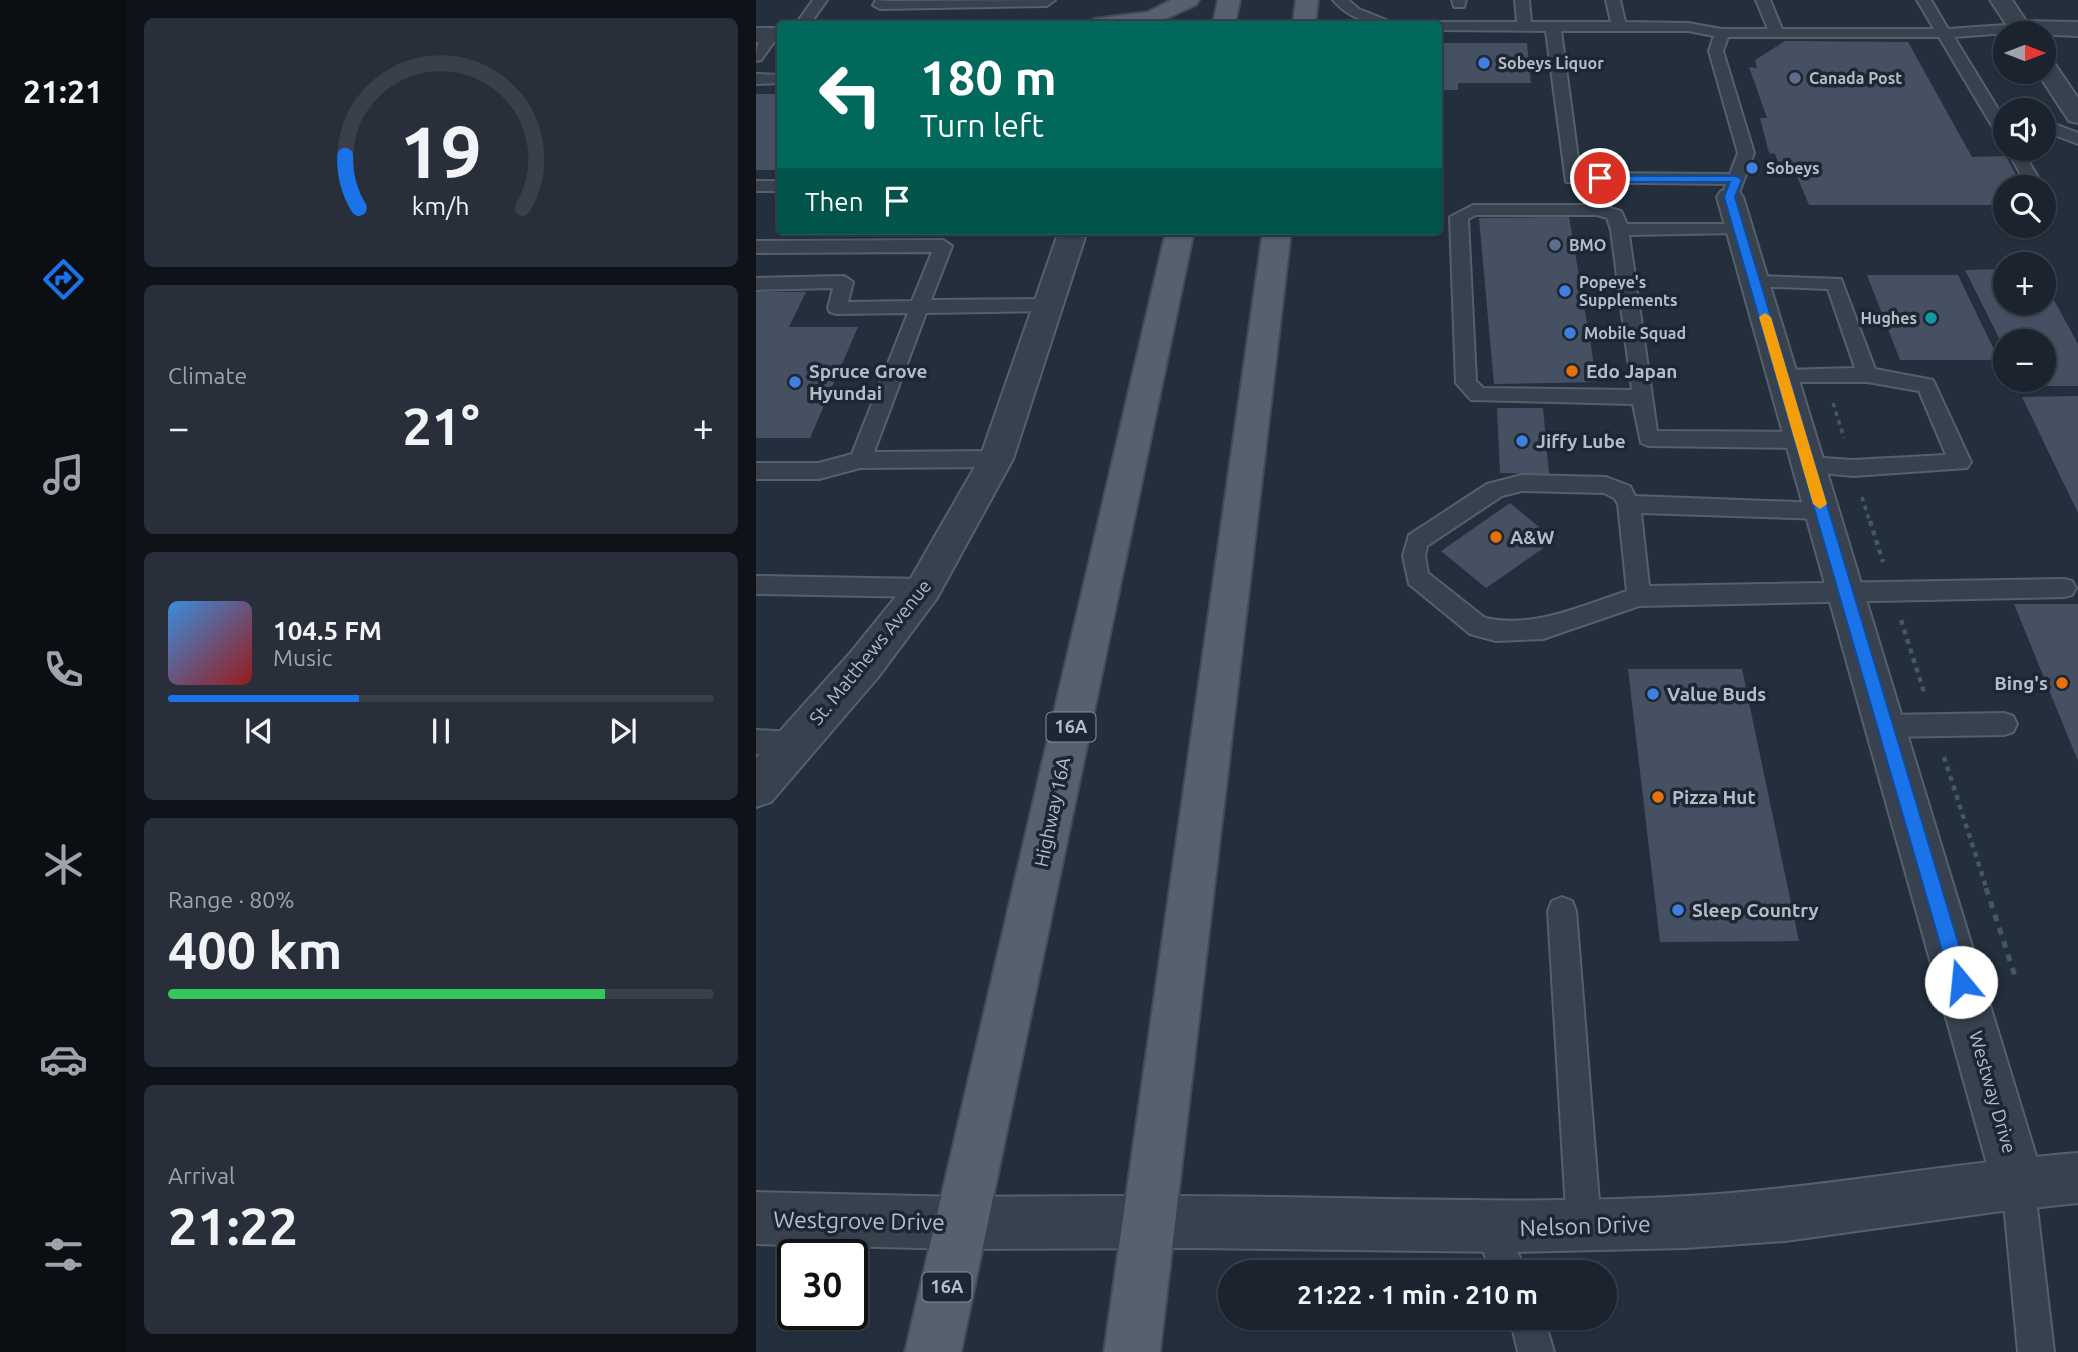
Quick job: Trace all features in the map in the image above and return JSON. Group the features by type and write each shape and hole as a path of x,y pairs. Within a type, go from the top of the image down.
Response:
{"main road":[{"path":"1128,21 1153,18 1188,0"},
{"path":"1225,21 1229,0"},
{"path":"1304,21 1307,0"},
{"name":"Highway 16A","path":"933,1352 1179,235"},
{"path":"1132,1352 1276,235"}],"street":[{"path":"2001,0 2015,21"},
{"path":"2056,30 2078,29"},
{"path":"2056,83 2078,116"},
{"name":"Westway Drive","path":"1735,201 1755,282 2018,1182"},
{"name":"St. Matthews Avenue","path":"756,788 865,664 925,588 996,460 1072,235"},
{"name":"Nelson Drive","path":"2018,1182 2078,1162"},
{"name":"Nelson Drive","path":"1149,1222 1500,1250 1584,1227 1744,1219 1856,1208 2018,1182 2078,1178"},
{"name":"Westgrove Drive","path":"756,1219 962,1223 1149,1222"}],"lane":[{"path":"805,21 820,0"},
{"path":"883,0 880,5 967,10 1050,1"},
{"path":"1340,0 1354,12 1380,21"},
{"path":"1522,0 1524,26"},
{"path":"1613,0 1619,27"},
{"path":"1763,0 1777,33"},
{"path":"1924,0 1993,115"},
{"path":"1442,26 1688,27 1722,33 1993,32"},
{"path":"1553,26 1572,178 1735,201"},
{"path":"1722,33 1716,51 1746,153 1735,201"},
{"path":"756,57 769,35"},
{"path":"756,79 777,79"},
{"path":"1987,105 1993,107"},
{"path":"2056,129 2078,139"},
{"path":"756,186 777,186"},
{"path":"1620,230 1735,201"},
{"path":"1643,397 1478,395 1466,383 1459,217 1473,210 1598,210 1615,215 1620,230 1643,397 1648,438 1805,453 1853,468 1960,462 1926,385 1867,375 1783,377"},
{"path":"756,247 943,246 860,460"},
{"path":"756,284 844,282 837,308 1049,305"},
{"path":"1755,282 1835,283 1867,375"},
{"path":"756,471 819,471 860,460 996,460"},
{"path":"1639,596 1629,504 1622,492 1606,485 1522,483 1494,490 1418,541 1414,556 1417,577 1478,627 1496,631 1543,629 1639,596 1845,590 2064,588"},
{"path":"1629,504 1822,511"},
{"path":"756,585 925,588"},
{"path":"1885,726 2004,724"},
{"path":"756,742 795,744"},
{"path":"1562,911 1584,1227"},
{"path":"2018,1182 2036,1352"},
{"path":"1530,1330 1536,1352"}],"building":[{"path":"1785,41 1908,42 1972,157 1993,156 1993,161 2009,161 2016,175 1993,175 1993,205 1809,205 1796,174 1783,175 1775,154 1769,153 1760,118 1767,118 1749,67 1757,68 1755,60"},
{"name":"Sobeys Liquor","path":"1442,43 1527,43 1531,83 1458,83 1458,90 1442,90"},
{"path":"756,94 777,94 777,170 756,170"},
{"path":"1569,217 1597,382 1494,384 1479,218"},
{"path":"1993,269 1993,315 2056,315 2056,304 2078,344 2078,386 2056,386 2056,329 1994,329 1965,270"},
{"name":"Hughes","path":"1867,275 1958,275 1993,348 1993,360 1900,360"},
{"name":"Spruce Grove Hyundai","path":"756,292 806,292 789,327 858,327 810,438 756,438"},
{"path":"2078,396 2078,513 2022,397"},
{"name":"Jiffy Lube","path":"1497,408 1543,408 1549,474 1500,473"},
{"path":"1510,503 1555,540 1486,588 1441,551"},
{"name":"Bing's","path":"2014,604 2078,604 2078,761"},
{"path":"1628,669 1742,669 1799,941 1660,942"}],"slow traffic":[{"path":"1765,317 1820,504"}],"place":[{"name":"Sobeys Liquor","path":"1484,63"},
{"name":"Canada Post","path":"1795,78"},
{"name":"Sobeys","path":"1752,168"},
{"name":"BMO","path":"1555,245"},
{"name":"Popeye's Supplements","path":"1565,291"},
{"name":"Hughes","path":"1931,318"},
{"name":"Mobile Squad","path":"1570,333"},
{"name":"Edo Japan","path":"1572,371"},
{"name":"Spruce Grove Hyundai","path":"795,382"},
{"name":"Jiffy Lube","path":"1522,441"},
{"name":"A&W","path":"1496,537"},
{"name":"Bing's","path":"2062,683"},
{"name":"Value Buds","path":"1653,694"},
{"name":"Pizza Hut","path":"1658,797"},
{"name":"Sleep Country","path":"1678,910"}],"route":[{"path":"1600,178 1736,179 1730,197 1961,982"}]}
